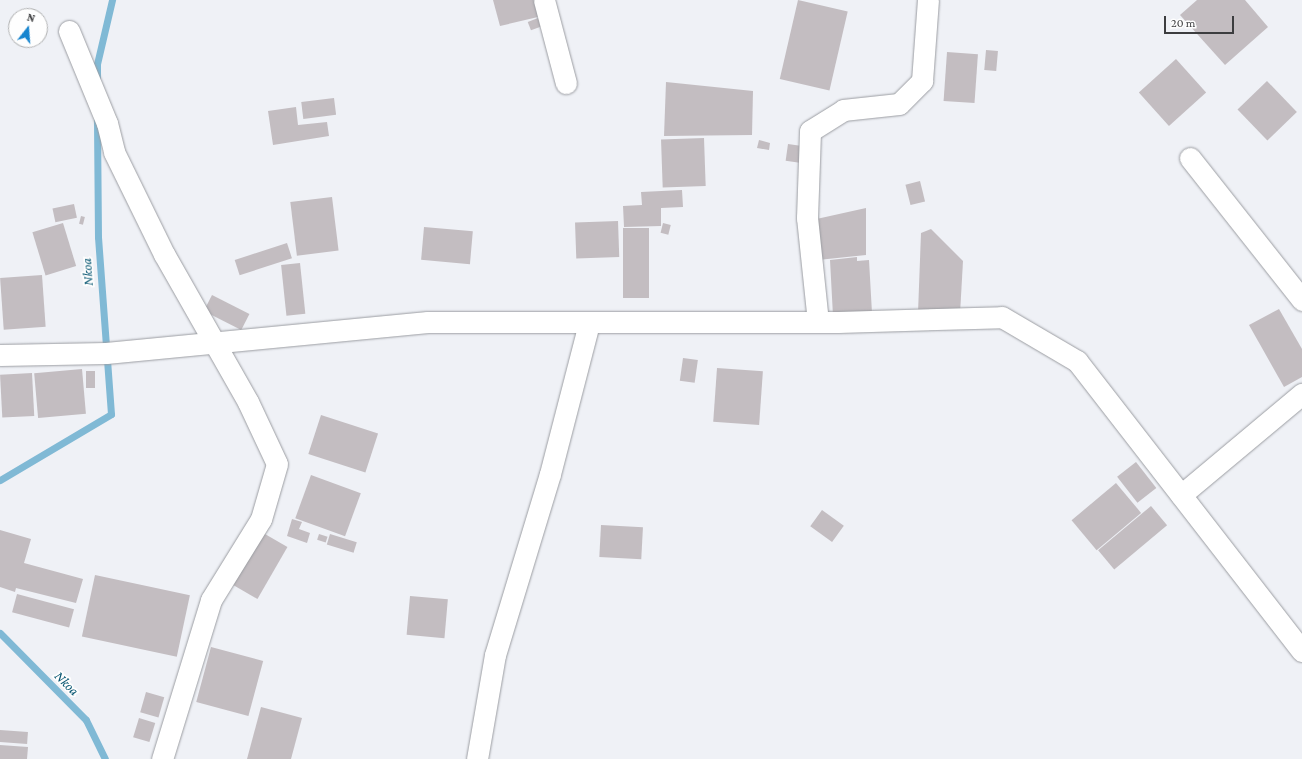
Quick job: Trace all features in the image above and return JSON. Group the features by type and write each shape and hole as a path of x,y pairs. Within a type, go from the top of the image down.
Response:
{"street":[{"path":"544,0 566,83"},
{"path":"818,322 806,218 810,131 843,110 899,104 922,81 928,0"},
{"path":"69,31 107,123 114,152 164,254 215,342 277,464 261,519 211,600 167,758"},
{"path":"1190,158 1302,300"},
{"path":"0,354 106,353 215,342 351,332 428,322 818,322 1002,317 1077,361 1302,650"},
{"path":"477,759 495,656 550,474 589,323"},
{"path":"1181,495 1302,394"}],"building":[{"path":"493,0 534,0 538,17 500,26"},
{"path":"798,0 848,11 829,90 780,79"},
{"path":"1197,0 1245,0 1268,27 1225,65 1180,15"},
{"path":"538,18 541,26 531,30 528,22"},
{"path":"986,50 998,51 996,71 984,70"},
{"path":"947,52 978,54 975,103 944,101"},
{"path":"1176,59 1206,92 1169,126 1139,92"},
{"path":"1267,81 1297,112 1267,140 1238,109"},
{"path":"666,82 753,91 752,135 664,136"},
{"path":"334,98 336,115 303,119 301,102"},
{"path":"296,107 298,125 327,122 329,136 273,145 268,111"},
{"path":"704,138 706,186 663,187 661,140"},
{"path":"759,140 770,143 769,150 757,148"},
{"path":"788,144 809,147 806,164 786,161"},
{"path":"920,181 925,201 911,205 905,185"},
{"path":"682,190 683,207 661,208 661,226 624,227 623,206 642,205 641,192"},
{"path":"332,197 339,251 297,256 290,202"},
{"path":"74,204 77,218 55,222 52,209"},
{"path":"866,208 866,255 818,260 812,220"},
{"path":"81,216 85,217 83,225 79,224"},
{"path":"618,221 619,257 576,258 575,223"},
{"path":"63,223 76,266 46,275 32,232"},
{"path":"663,223 671,225 668,235 661,233"},
{"path":"424,227 473,231 470,264 421,260"},
{"path":"623,228 649,228 649,298 623,298"},
{"path":"931,229 963,261 960,314 918,313 921,233"},
{"path":"287,243 292,258 240,275 235,260"},
{"path":"857,257 857,261 869,260 872,313 833,316 830,260"},
{"path":"300,263 305,314 286,316 281,265"},
{"path":"42,275 46,327 4,330 0,278"},
{"path":"212,295 249,314 241,330 204,311"},
{"path":"1279,309 1302,349 1302,377 1284,387 1249,325"},
{"path":"683,358 698,360 695,383 680,381"},
{"path":"717,368 763,371 759,425 713,422"},
{"path":"82,369 86,414 38,418 34,373"},
{"path":"86,371 95,371 95,388 86,388"},
{"path":"32,373 34,416 2,418 0,375"},
{"path":"321,415 378,434 365,473 308,454"},
{"path":"1136,462 1156,488 1137,503 1117,477"},
{"path":"311,475 361,493 345,536 295,518"},
{"path":"1116,483 1141,513 1097,550 1072,520"},
{"path":"1151,506 1167,525 1114,570 1098,550"},
{"path":"822,510 844,526 832,542 810,526"},
{"path":"292,519 302,522 299,529 310,533 307,543 287,536"},
{"path":"601,525 643,527 641,559 599,557"},
{"path":"0,530 31,539 24,563 83,579 76,603 16,588 15,592 0,587"},
{"path":"258,530 287,547 257,599 228,582"},
{"path":"319,534 328,537 326,542 317,540"},
{"path":"330,534 357,542 354,553 327,545"},
{"path":"95,575 190,595 177,657 82,637"},
{"path":"17,594 74,609 69,628 12,612"},
{"path":"410,596 448,599 444,638 407,635"},
{"path":"211,647 263,661 248,716 196,702"},
{"path":"146,692 164,697 158,717 140,712"},
{"path":"261,707 302,718 291,759 247,759"},
{"path":"139,718 155,723 149,742 133,737"},
{"path":"0,730 28,732 27,744 0,742"},
{"path":"0,745 28,747 27,759 0,759"}],"waterway":[{"name":"Nkoa","path":"97,80 97,64 112,0"},
{"name":"Nkoa","path":"0,480 111,414 98,237 97,118"},
{"name":"Nkoa","path":"0,633 86,720 105,759"}]}
